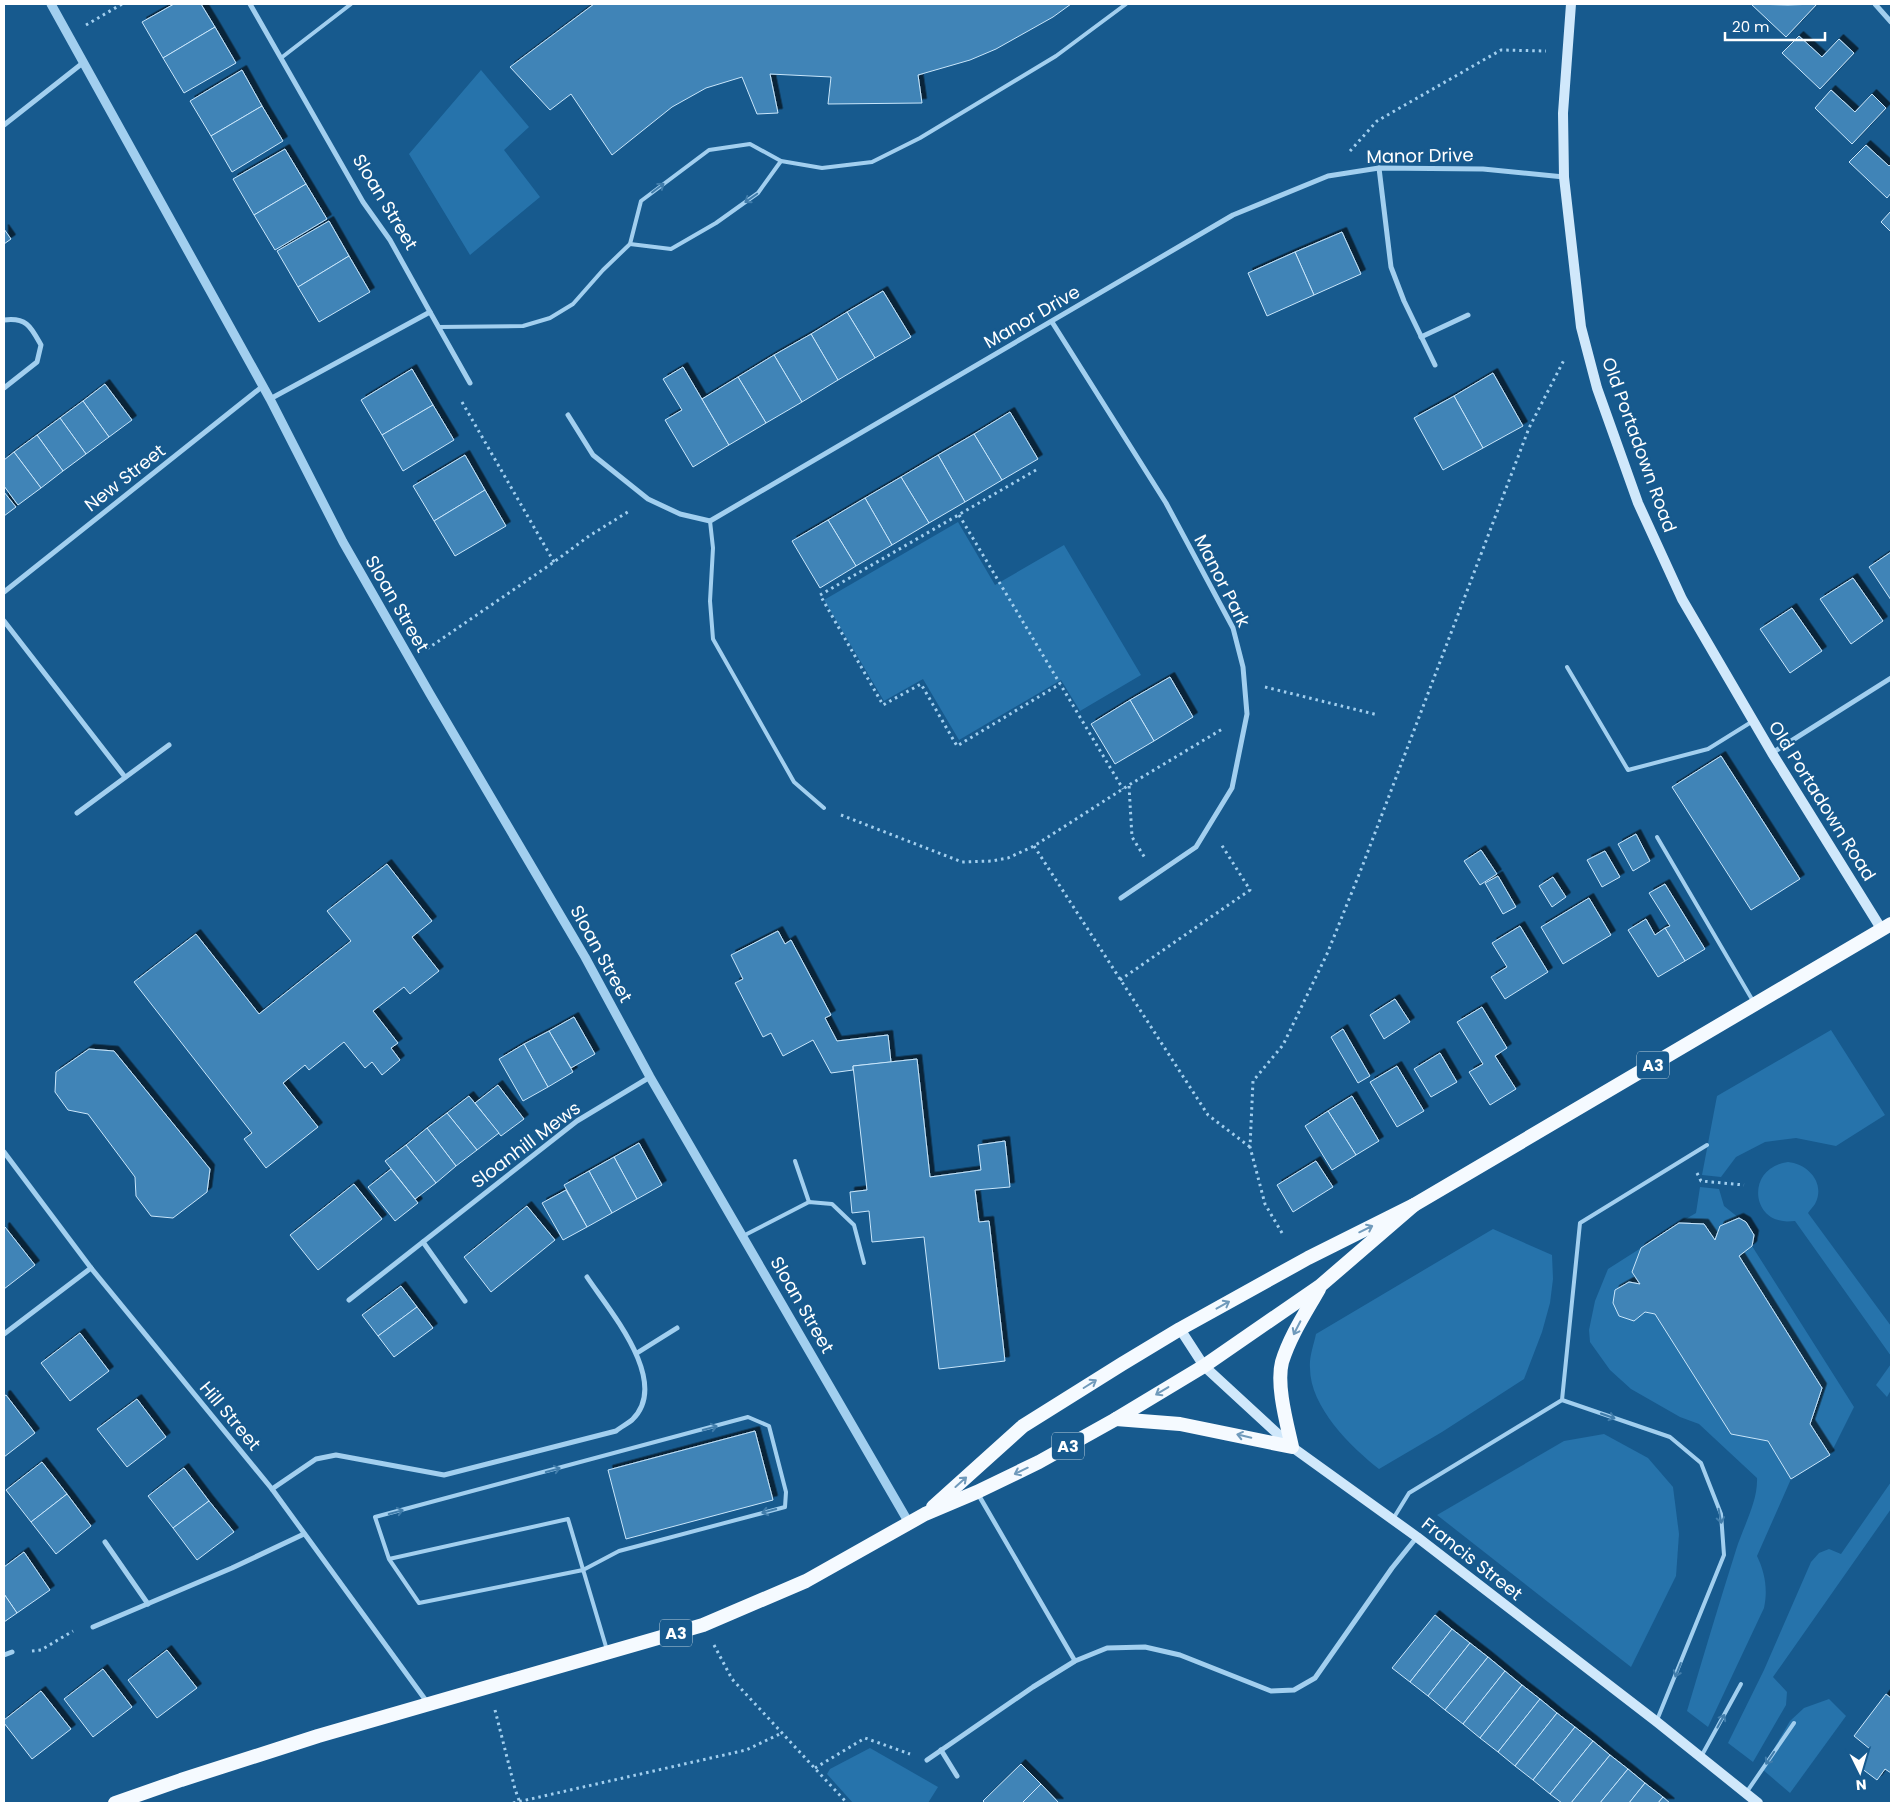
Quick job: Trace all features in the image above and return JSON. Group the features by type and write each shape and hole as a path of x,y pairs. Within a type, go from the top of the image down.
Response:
{"highway":[{"name":"A3","path":"925,1514 1023,1426 1180,1329 1308,1258 1414,1205 1887,927"},
{"name":"A3","path":"115,1803 181,1780 428,1703 703,1625 806,1581 925,1514 977,1492 1039,1462 1116,1419 1204,1366 1320,1286 1414,1205"},
{"path":"1116,1419 1180,1424 1292,1447 1281,1399 1282,1364 1295,1331 1320,1286"}],"main road":[{"name":"Old Portadown Road","path":"1571,4 1566,51 1563,113 1564,176 1582,327 1596,388 1638,503 1682,599 1772,753 1887,927"},
{"name":"Francis Street","path":"1180,1329 1204,1366 1292,1447 1417,1537 1657,1722 1758,1803"}],"street":[{"name":"Sloan Street","path":"51,4 263,386 343,542 585,957 650,1077 909,1523"},
{"name":"Sloan Street","path":"250,4 363,202 390,240 470,383"},
{"path":"1875,4 1891,22"},
{"path":"4,125 84,62"},
{"path":"1379,168 1391,267 1435,365"},
{"name":"Manor Drive","path":"710,521 1233,215 1328,176 1379,168 1484,169 1564,176"},
{"path":"270,399 430,312"},
{"path":"1421,337 1468,315"},
{"path":"4,320 18,318 31,326 41,345 36,362 4,388"},
{"name":"Manor Park","path":"1052,322 1166,504 1233,628 1243,667 1247,714 1232,788 1196,847 1121,898"},
{"name":"New Street","path":"4,592 263,386"},
{"path":"568,415 593,455 648,499 680,514 710,521"},
{"path":"4,621 125,777"},
{"path":"1772,753 1891,678"},
{"path":"77,813 169,744"},
{"name":"Sloanhill Mews","path":"349,1300 578,1121 650,1077"},
{"name":"Hill Street","path":"4,1152 90,1268 272,1489 428,1703"},
{"path":"423,1242 465,1301"},
{"path":"4,1334 90,1268"},
{"path":"272,1489 316,1459 336,1455 444,1475 616,1431 633,1419 643,1402 645,1379 637,1353 587,1277"},
{"path":"637,1353 677,1328"},
{"path":"977,1492 1075,1662"},
{"path":"93,1628 232,1568 304,1534"},
{"path":"927,1760 1033,1687 1075,1662 1107,1648 1145,1646 1180,1655 1271,1691 1294,1690 1315,1678 1392,1568 1417,1537"},
{"path":"105,1542 148,1604"},
{"path":"4,1655 12,1652"},
{"path":"941,1750 957,1776"}],"lane":[{"path":"281,58 351,4"},
{"path":"439,327 492,328 524,326 550,318 573,304 603,270 630,244 641,201 709,150 750,144 782,161 822,168 872,162 920,138 1056,56 1126,4"},
{"path":"630,244 671,249 716,223 758,193 782,161"},
{"path":"710,521 713,548 710,601 713,639 794,782 824,808"},
{"path":"1566,667 1628,770 1708,749 1753,722"},
{"path":"1656,837 1756,1005"},
{"path":"1562,1400 1580,1222 1707,1145"},
{"path":"796,1161 809,1202"},
{"path":"743,1236 809,1202 832,1204 854,1226 864,1263"},
{"path":"1393,1519 1409,1493 1562,1400"},
{"path":"1562,1400 1670,1437 1701,1464 1721,1514 1724,1555 1657,1722"},
{"path":"748,1418 769,1426 786,1492 785,1507 619,1551 583,1570 419,1603 389,1559 375,1517 748,1418"},
{"path":"389,1559 568,1519 608,1652"},
{"path":"1700,1757 1741,1684"},
{"path":"1746,1793 1794,1723"}],"path":[{"path":"69,35 122,4"},
{"path":"1328,176 1377,121 1501,50 1566,51"},
{"path":"1282,1233 1265,1204 1250,1147 1253,1081 1282,1045 1327,954 1528,428 1582,327"},
{"path":"470,383 462,402 554,562"},
{"path":"1036,470 820,595 883,705 921,684 957,746 1060,684"},
{"path":"411,660 589,536 648,499"},
{"path":"959,515 1123,789"},
{"path":"1244,682 1378,715"},
{"path":"824,808 962,862 992,861 1008,858 1034,846 1129,785 1247,714"},
{"path":"1129,785 1132,837 1155,875"},
{"path":"1120,980 1250,890 1209,826"},
{"path":"1034,846 1208,1115 1250,1147"},
{"path":"1701,1181 1744,1185"},
{"path":"703,1625 732,1679 847,1803"},
{"path":"12,1652 41,1650 76,1629 93,1628"},
{"path":"489,1686 520,1802"},
{"path":"513,1803 746,1750 782,1733"},
{"path":"815,1768 865,1738 927,1760"}],"shaded area":[{"path":"481,70 529,127 504,150 540,197 470,255 409,154"},
{"path":"958,522 995,585 1064,545 1141,675 1080,711 1061,680 959,740 923,679 884,701 824,600"},
{"path":"1831,1030 1885,1115 1836,1146 1796,1138 1765,1142 1736,1157 1721,1177 1702,1175 1717,1096"},
{"path":"1788,1162 1802,1166 1817,1182 1818,1196 1808,1213 1891,1326 1891,1356 1795,1221 1772,1218 1764,1211 1758,1192 1760,1182 1766,1173 1775,1166"},
{"path":"1700,1187 1719,1189 1724,1206 1739,1218 1720,1226 1715,1240 1704,1224 1679,1223 1696,1213"},
{"path":"1493,1229 1552,1255 1553,1279 1550,1303 1542,1332 1524,1379 1442,1432 1379,1469 1345,1438 1324,1411 1317,1397 1312,1383 1310,1364 1316,1334"},
{"path":"1752,1246 1854,1407 1830,1455 1810,1424 1822,1388 1739,1256"},
{"path":"1641,1248 1632,1272 1640,1284 1629,1282 1615,1290 1613,1303 1634,1320 1645,1312 1655,1314 1731,1434 1768,1441 1791,1479 1757,1556 1765,1581 1764,1608 1708,1727 1687,1711 1736,1550 1753,1505 1757,1478 1699,1424 1680,1417 1631,1389 1610,1370 1590,1342 1589,1330 1595,1301 1608,1269"},
{"path":"1891,1364 1891,1390 1887,1397 1876,1385"},
{"path":"1604,1434 1648,1458 1673,1487 1679,1534 1676,1576 1631,1667 1437,1515 1564,1441"},
{"path":"1891,1482 1891,1509 1773,1677 1787,1692 1786,1705 1753,1762 1728,1743 1764,1670 1811,1562 1819,1553 1829,1549 1841,1554"},
{"path":"1829,1699 1846,1716 1790,1793 1762,1769 1790,1721 1804,1708"},
{"path":"870,1748 938,1787 928,1803 853,1803 827,1774 830,1769"}],"building":[{"path":"174,4 201,4 215,27 163,58 142,22"},
{"path":"594,4 1071,4 1053,17 996,49 970,60 918,75 922,103 828,104 831,77 770,74 778,113 757,114 742,77 706,88 672,107 612,155 571,94 550,110 510,67"},
{"path":"1751,4 1788,5 1817,4 1786,37"},
{"path":"215,27 236,63 184,93 163,58"},
{"path":"1799,36 1822,57 1839,39 1854,53 1820,89 1782,53"},
{"path":"242,70 262,106 211,136 190,101"},
{"path":"1831,90 1855,112 1872,94 1886,108 1852,144 1815,108"},
{"path":"262,106 283,141 232,172 211,136"},
{"path":"1866,145 1889,166 1891,164 1891,193 1887,198 1849,162"},
{"path":"285,149 306,184 254,215 233,179"},
{"path":"306,184 327,219 275,250 254,215"},
{"path":"1891,211 1891,232 1881,222"},
{"path":"329,221 349,256 298,287 277,251"},
{"path":"4,229 11,239 4,244"},
{"path":"1342,232 1361,274 1314,295 1295,252"},
{"path":"1295,252 1314,295 1267,316 1248,273"},
{"path":"349,256 370,292 319,322 298,287"},
{"path":"883,291 911,337 875,358 847,312"},
{"path":"847,312 875,358 838,380 811,334"},
{"path":"811,334 838,380 802,402 774,355"},
{"path":"774,355 802,402 766,423 738,377"},
{"path":"683,367 729,445 693,467 665,420 682,410 663,379"},
{"path":"412,369 433,405 382,435 361,400"},
{"path":"1493,373 1523,426 1483,448 1454,396"},
{"path":"738,377 766,423 729,445 702,399"},
{"path":"105,384 132,420 109,437 83,401"},
{"path":"1454,396 1483,448 1443,470 1414,418"},
{"path":"83,401 109,437 86,454 60,418"},
{"path":"433,405 454,440 403,471 382,435"},
{"path":"1010,412 1038,459 1002,480 974,434"},
{"path":"60,418 86,454 63,471 37,435"},
{"path":"974,434 1002,480 965,502 938,455"},
{"path":"37,435 63,471 41,488 14,452"},
{"path":"14,452 41,488 18,505 4,486 4,460"},
{"path":"465,455 485,490 434,521 413,486"},
{"path":"938,455 965,502 929,523 901,477"},
{"path":"901,477 929,523 892,545 865,498"},
{"path":"485,490 506,526 455,556 434,521"},
{"path":"4,492 16,507 4,516"},
{"path":"865,498 892,545 856,566 828,520"},
{"path":"828,520 856,566 820,588 792,541"},
{"path":"1891,552 1891,600 1869,567"},
{"path":"1853,578 1883,621 1851,644 1820,599"},
{"path":"1792,608 1822,651 1790,673 1760,629"},
{"path":"1170,677 1193,717 1154,741 1130,700"},
{"path":"1130,700 1154,741 1115,764 1091,724"},
{"path":"1721,756 1800,879 1751,910 1672,787"},
{"path":"1636,834 1650,861 1633,871 1618,844"},
{"path":"1481,850 1497,874 1480,885 1464,861"},
{"path":"1605,851 1620,877 1602,887 1587,860"},
{"path":"387,864 432,921 412,937 439,971 410,994 404,987 373,1011 398,1043 391,1048 400,1060 382,1075 372,1062 365,1068 344,1042 309,1070 305,1065 283,1083 318,1127 266,1168 244,1139 252,1133 134,982 196,934 259,1014 351,941 327,911"},
{"path":"1498,876 1516,907 1503,914 1485,883"},
{"path":"1553,877 1566,897 1552,907 1539,886"},
{"path":"1665,884 1705,949 1685,961 1665,928 1670,926 1649,893"},
{"path":"1589,898 1611,935 1563,964 1541,927"},
{"path":"1646,919 1655,935 1665,928 1685,961 1658,977 1628,930"},
{"path":"1520,926 1548,972 1505,999 1491,977 1507,967 1492,943"},
{"path":"778,931 785,944 791,940 831,1015 825,1018 837,1041 888,1035 891,1062 853,1066 853,1070 831,1073 813,1040 783,1056 771,1033 763,1037 735,983 743,979 731,955"},
{"path":"1395,999 1410,1022 1384,1039 1370,1015"},
{"path":"1482,1007 1507,1048 1495,1056 1516,1089 1490,1105 1469,1072 1483,1064 1457,1022"},
{"path":"574,1017 595,1054 571,1068 549,1031"},
{"path":"1343,1029 1370,1076 1358,1083 1331,1037"},
{"path":"549,1031 573,1072 548,1087 524,1044"},
{"path":"524,1044 548,1087 523,1101 499,1059"},
{"path":"89,1049 114,1051 210,1169 207,1192 173,1218 151,1216 136,1196 135,1177 88,1114 68,1110 55,1092 56,1072"},
{"path":"1440,1053 1457,1082 1431,1097 1414,1069"},
{"path":"917,1059 930,1177 981,1170 978,1145 1005,1141 1010,1187 975,1190 979,1222 989,1221 1005,1361 939,1369 924,1237 872,1242 869,1211 852,1213 850,1192 867,1190 853,1066"},
{"path":"1397,1066 1424,1111 1397,1127 1370,1082"},
{"path":"498,1085 524,1119 501,1136 475,1103"},
{"path":"469,1096 499,1133 477,1150 447,1113"},
{"path":"1352,1096 1379,1141 1356,1155 1328,1111"},
{"path":"1328,1111 1356,1155 1332,1170 1305,1126"},
{"path":"447,1113 477,1150 456,1166 427,1128"},
{"path":"427,1128 456,1166 436,1183 406,1145"},
{"path":"639,1143 662,1185 637,1199 614,1157"},
{"path":"406,1145 436,1183 415,1199 385,1161"},
{"path":"614,1157 637,1199 612,1213 589,1171"},
{"path":"1316,1161 1333,1187 1293,1212 1277,1185"},
{"path":"391,1169 418,1203 395,1221 368,1187"},
{"path":"589,1171 612,1213 587,1227 564,1185"},
{"path":"354,1184 382,1219 318,1270 290,1235"},
{"path":"566,1190 587,1227 563,1240 542,1203"},
{"path":"527,1206 555,1240 491,1292 464,1257"},
{"path":"1739,1218 1746,1222 1754,1235 1752,1246 1739,1256 1822,1388 1810,1424 1830,1455 1791,1479 1768,1441 1731,1434 1655,1314 1645,1312 1634,1321 1619,1316 1613,1303 1615,1290 1629,1282 1640,1284 1632,1272 1641,1248 1679,1223 1704,1224 1715,1240 1720,1226"},
{"path":"4,1228 35,1265 4,1289"},
{"path":"401,1286 417,1307 378,1336 362,1315"},
{"path":"417,1307 433,1328 394,1357 378,1336"},
{"path":"80,1333 109,1371 70,1401 41,1363"},
{"path":"6,1395 35,1433 4,1457 4,1396"},
{"path":"137,1399 166,1437 127,1467 97,1429"},
{"path":"755,1431 773,1500 626,1539 608,1470"},
{"path":"42,1462 67,1494 31,1522 6,1490"},
{"path":"184,1468 209,1501 173,1528 148,1496"},
{"path":"67,1494 91,1526 56,1554 31,1522"},
{"path":"209,1501 234,1532 197,1560 173,1528"},
{"path":"24,1552 50,1590 17,1613 4,1594 4,1567"},
{"path":"4,1594 17,1613 4,1622"},
{"path":"1435,1615 1452,1629 1410,1682 1392,1668"},
{"path":"1452,1629 1470,1643 1428,1696 1410,1682"},
{"path":"1470,1643 1488,1657 1445,1710 1428,1696"},
{"path":"167,1650 197,1688 157,1718 128,1680"},
{"path":"1488,1657 1505,1671 1463,1724 1445,1710"},
{"path":"103,1669 132,1707 93,1737 64,1699"},
{"path":"1505,1671 1522,1685 1480,1738 1463,1724"},
{"path":"1522,1685 1540,1699 1498,1752 1480,1738"},
{"path":"41,1691 71,1729 32,1759 4,1723 4,1720"},
{"path":"1886,1694 1891,1698 1891,1773 1885,1769 1877,1780 1857,1765 1870,1749 1854,1736"},
{"path":"1540,1699 1557,1713 1515,1766 1498,1752"},
{"path":"1557,1713 1575,1727 1533,1780 1515,1766"},
{"path":"1575,1727 1593,1741 1550,1794 1533,1780"},
{"path":"1593,1741 1610,1755 1571,1803 1562,1803 1550,1794"},
{"path":"1610,1755 1628,1769 1600,1803 1571,1803"},
{"path":"1021,1764 1041,1784 1022,1803 985,1803 983,1801"},
{"path":"1628,1769 1645,1783 1629,1803 1600,1803"},
{"path":"1645,1783 1663,1797 1658,1803 1629,1803"},
{"path":"1041,1784 1059,1803 1022,1803"},
{"path":"1663,1797 1670,1803 1658,1803"}]}
